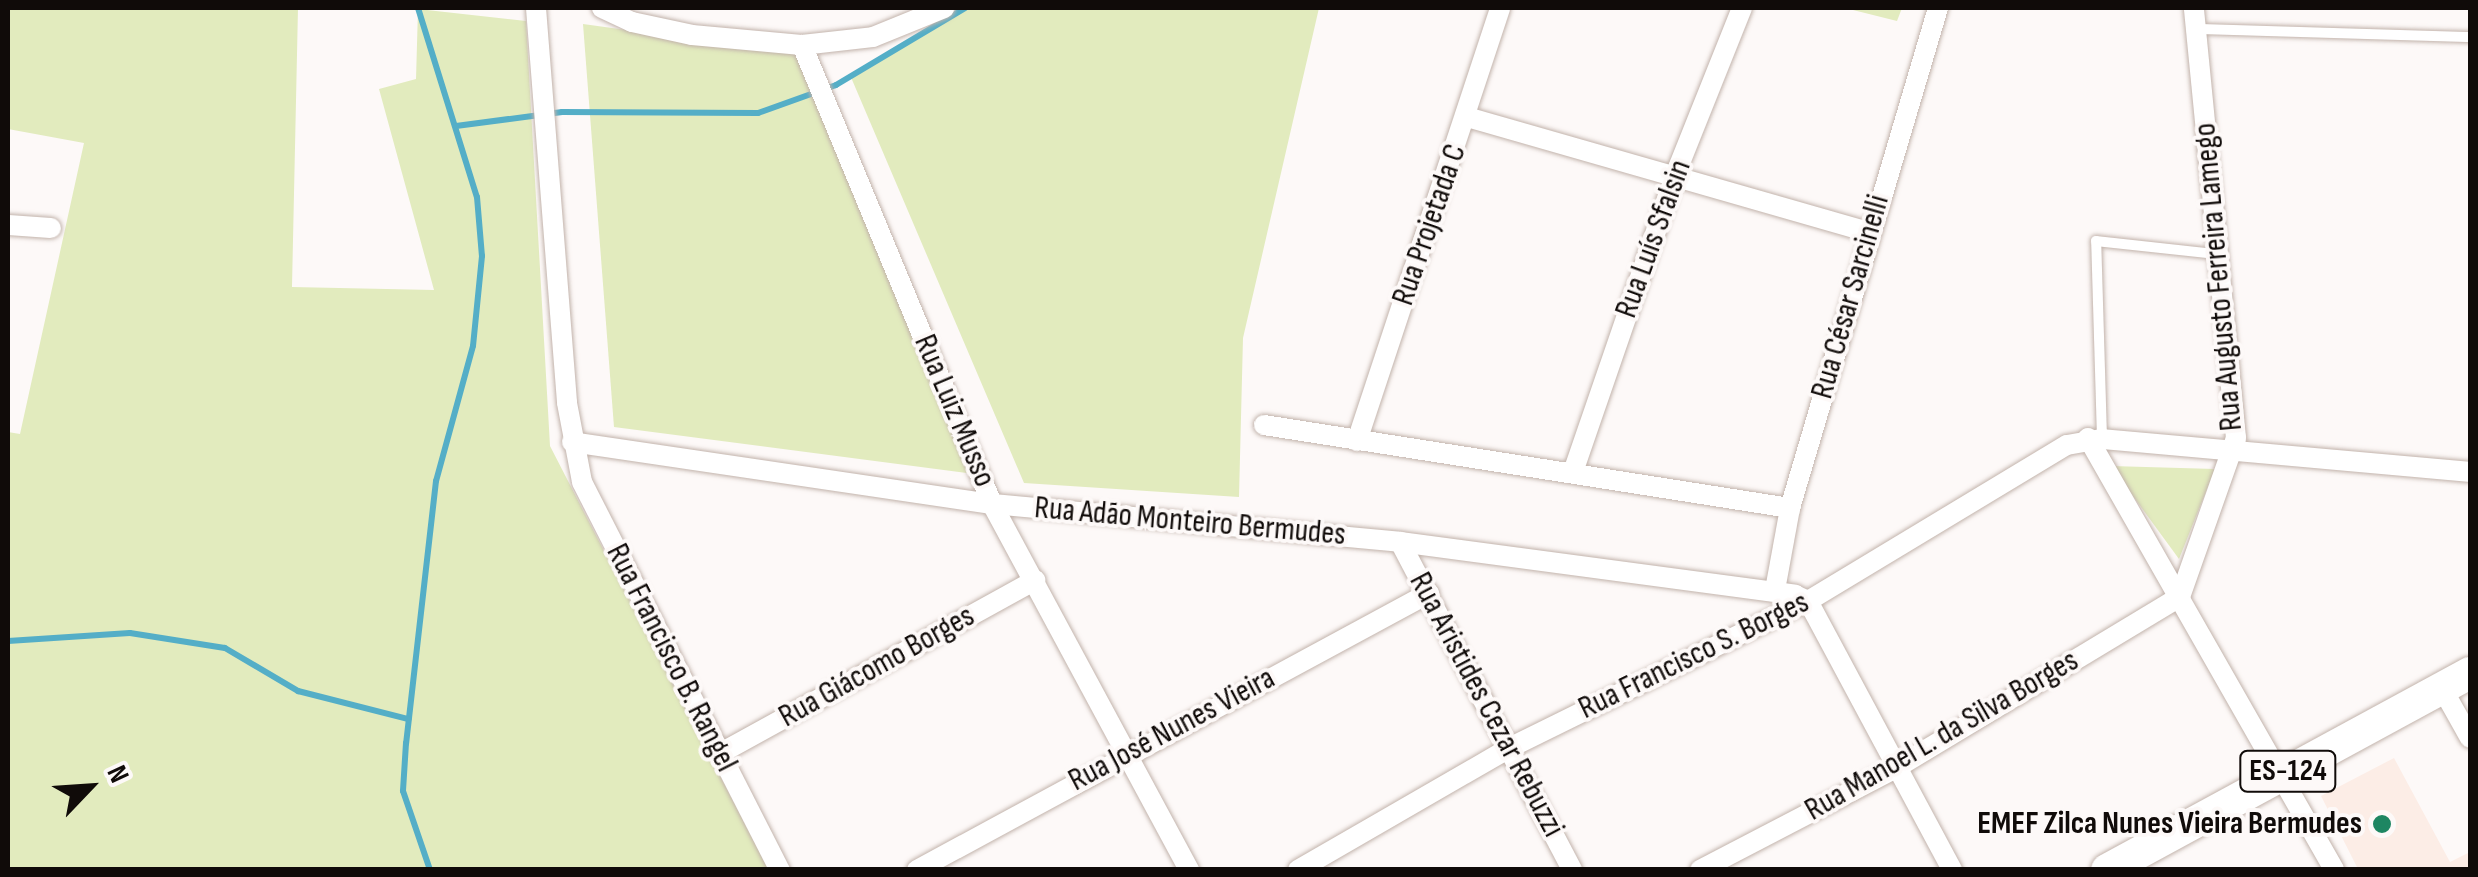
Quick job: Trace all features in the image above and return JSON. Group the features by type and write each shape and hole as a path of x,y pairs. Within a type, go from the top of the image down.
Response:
{"main road":[{"name":"ES-124","path":"2106,870 2456,680"}],"street":[{"name":"Rua Francisco B. Rangel","path":"536,8 572,442 582,482 780,870"},
{"path":"602,8 632,22 692,35 802,45 874,37 944,8"},
{"name":"Rua Projetada C","path":"1356,441 1468,116 1500,8"},
{"name":"Rua Luís Sfalsin","path":"1572,472 1674,178 1742,8"},
{"name":"Rua César Sarcinelli","path":"1775,590 1790,508 1867,232 1938,8"},
{"name":"Rua Augusto Ferreira Lamego","path":"2180,597 2234,450 2195,18"},
{"name":"Rua Luiz Musso","path":"802,45 992,504 1130,752 1189,870"},
{"path":"1468,116 1867,232"},
{"path":"8,224 51,228"},
{"path":"1264,425 1790,508"},
{"path":"2095,439 2470,472"},
{"path":"2095,439 2334,870"},
{"name":"Rua Francisco S. Borges","path":"1298,870 1509,748 1808,601 2095,439"},
{"name":"Rua Adão Monteiro Bermudes","path":"572,442 992,504 1400,542 1775,590 1808,601"},
{"name":"Rua Aristides Cezar Rebuzzi","path":"1400,542 1572,870"},
{"name":"Rua Giácomo Borges","path":"719,754 1035,580"},
{"name":"Rua José Nunes Vieira","path":"917,870 1429,593"},
{"name":"Rua Manoel L. da Silva Borges","path":"1700,870 1896,768 2180,597"},
{"path":"1808,601 1952,870"},
{"path":"2456,680 2470,738"}],"lane":[{"path":"2195,18 2470,37"},
{"path":"2095,439 2096,241 2216,254"}],"shaded area":[{"name":"EMEF Zilca Nunes Vieira Bermudes","path":"2394,758 2450,862 2470,852 2470,869 2358,869 2321,796"}],"green space":[{"path":"8,8 298,8 292,287 434,290 379,89 416,79 418,9 526,21 550,446 768,869 8,869 8,432 20,434 84,143 8,129"},
{"path":"963,8 1319,8 1243,338 1239,497 1024,483 850,75"},
{"path":"1845,8 1902,8 1897,21"},
{"path":"583,24 801,54 982,475 614,427"},
{"path":"2111,466 2215,469 2179,559"}],"waterway":[{"path":"418,8 477,197 482,256 473,346 436,481 406,743 403,791 430,870"},
{"path":"456,126 562,112 758,113 836,85 965,8"},
{"path":"8,641 130,633 225,648 298,691 408,719"}],"place":[{"name":"EMEF Zilca Nunes Vieira Bermudes","path":"2382,824"}]}
